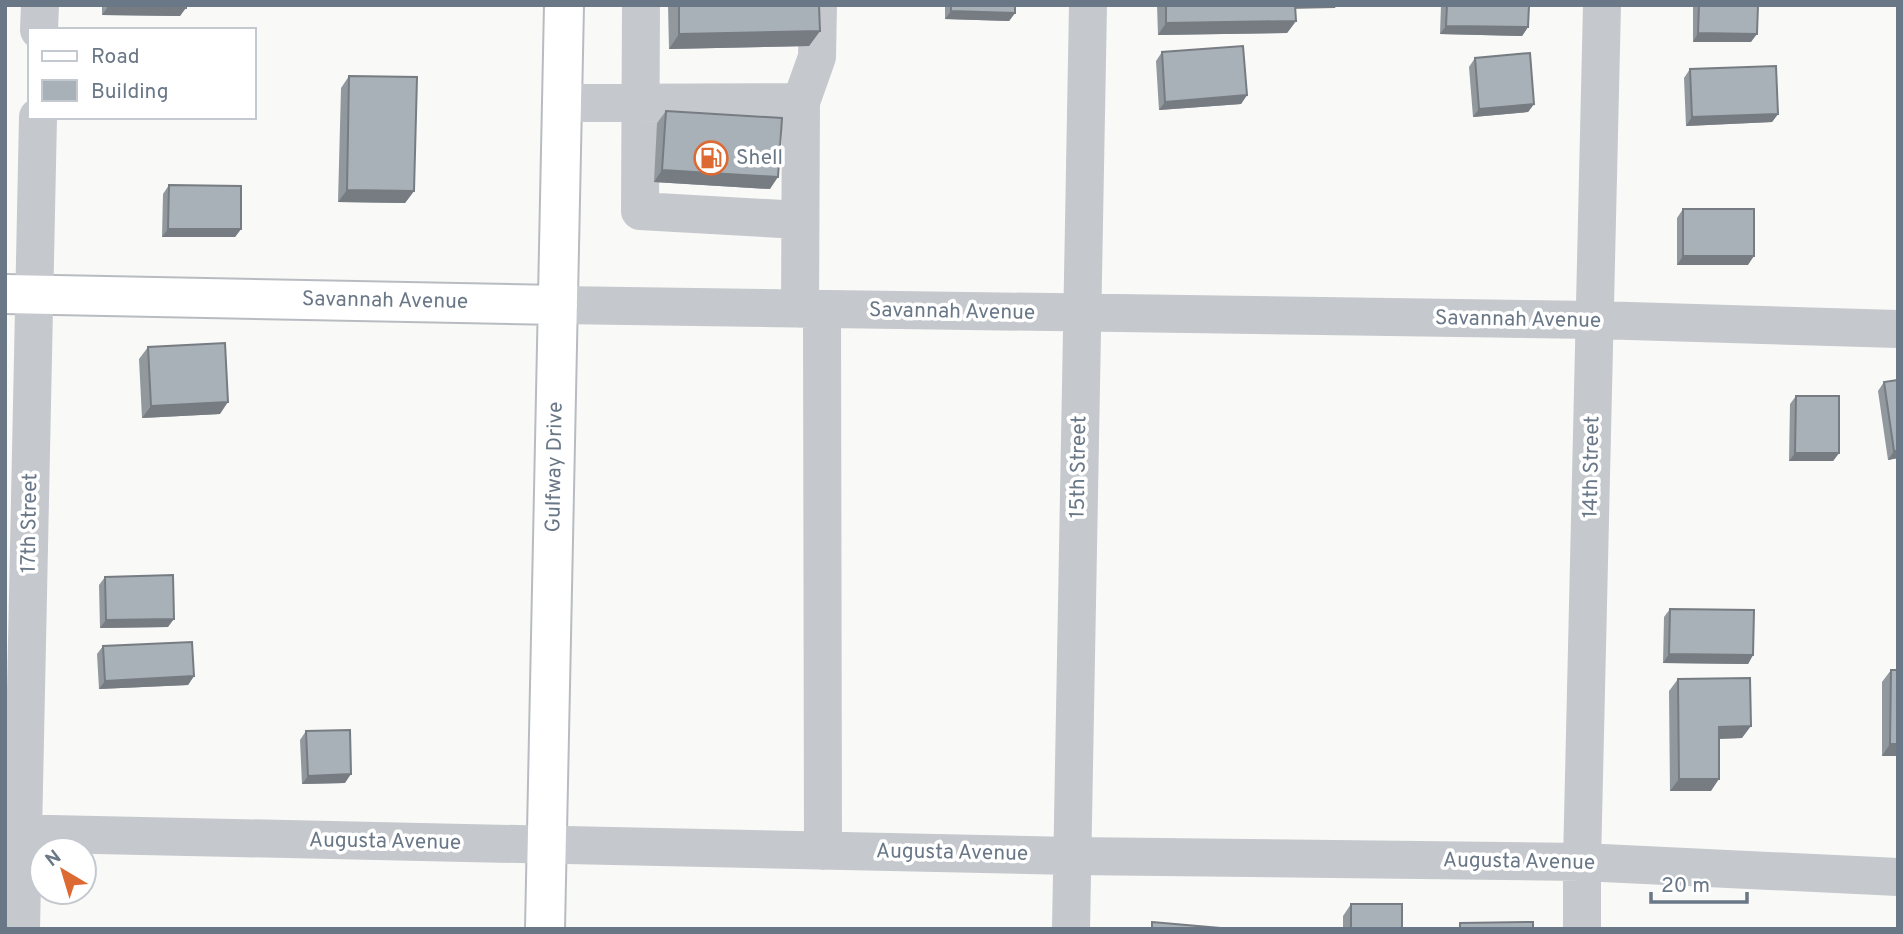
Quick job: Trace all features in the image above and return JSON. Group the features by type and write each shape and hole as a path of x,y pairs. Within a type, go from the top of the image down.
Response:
{"main road":[{"name":"Gulfway Drive","path":"545,929 564,5"},
{"name":"Savannah Avenue","path":"20,294 558,305"}],"street":[{"path":"39,28 40,5"},
{"path":"642,5 640,211 689,199 731,201 800,220"},
{"path":"818,5 817,57 801,102 800,220 811,309 823,851"},
{"name":"15th Street","path":"1071,929 1088,5"},
{"name":"14th Street","path":"1582,929 1602,5"},
{"path":"562,103 639,102 687,114 730,115 801,102"},
{"name":"17th Street","path":"21,929 14,833 20,294 38,119"},
{"name":"Savannah Avenue","path":"558,305 1595,320 1898,329"},
{"name":"Augusta Avenue","path":"14,833 1072,856 1582,862 1898,877"}],"building":[{"path":"186,5 186,8 108,7"},
{"path":"679,5 819,5 820,31 679,34"},
{"path":"951,5 1015,5 1015,13 951,11"},
{"path":"1166,5 1295,5 1296,21 1166,23"},
{"path":"1447,5 1529,5 1528,27 1446,26"},
{"path":"1699,5 1758,5 1757,34 1698,33"},
{"path":"1243,46 1247,95 1165,102 1162,52"},
{"path":"1530,53 1534,104 1479,109 1475,58"},
{"path":"1776,66 1778,114 1692,117 1690,69"},
{"path":"349,76 417,77 414,191 347,190"},
{"path":"666,111 782,118 778,177 662,170"},
{"path":"169,185 241,186 241,229 168,229"},
{"path":"1683,209 1754,209 1754,256 1683,256"},
{"path":"225,343 228,402 151,406 148,347"},
{"path":"1898,380 1898,451 1894,451 1884,382"},
{"path":"1796,396 1839,396 1839,453 1795,453"},
{"path":"173,575 174,619 106,620 105,577"},
{"path":"1670,609 1754,610 1753,655 1669,654"},
{"path":"192,642 194,676 105,681 103,646"},
{"path":"1891,670 1898,670 1898,744 1890,744"},
{"path":"1750,678 1751,726 1719,727 1719,779 1679,779 1678,679"},
{"path":"350,730 351,774 308,776 306,731"},
{"path":"1351,904 1402,904 1402,929 1351,929"},
{"path":"1152,922 1232,929 1152,929"},
{"path":"1533,922 1533,929 1429,929 1460,928 1460,923"}],"place":[{"name":"Shell","path":"711,158"}]}
